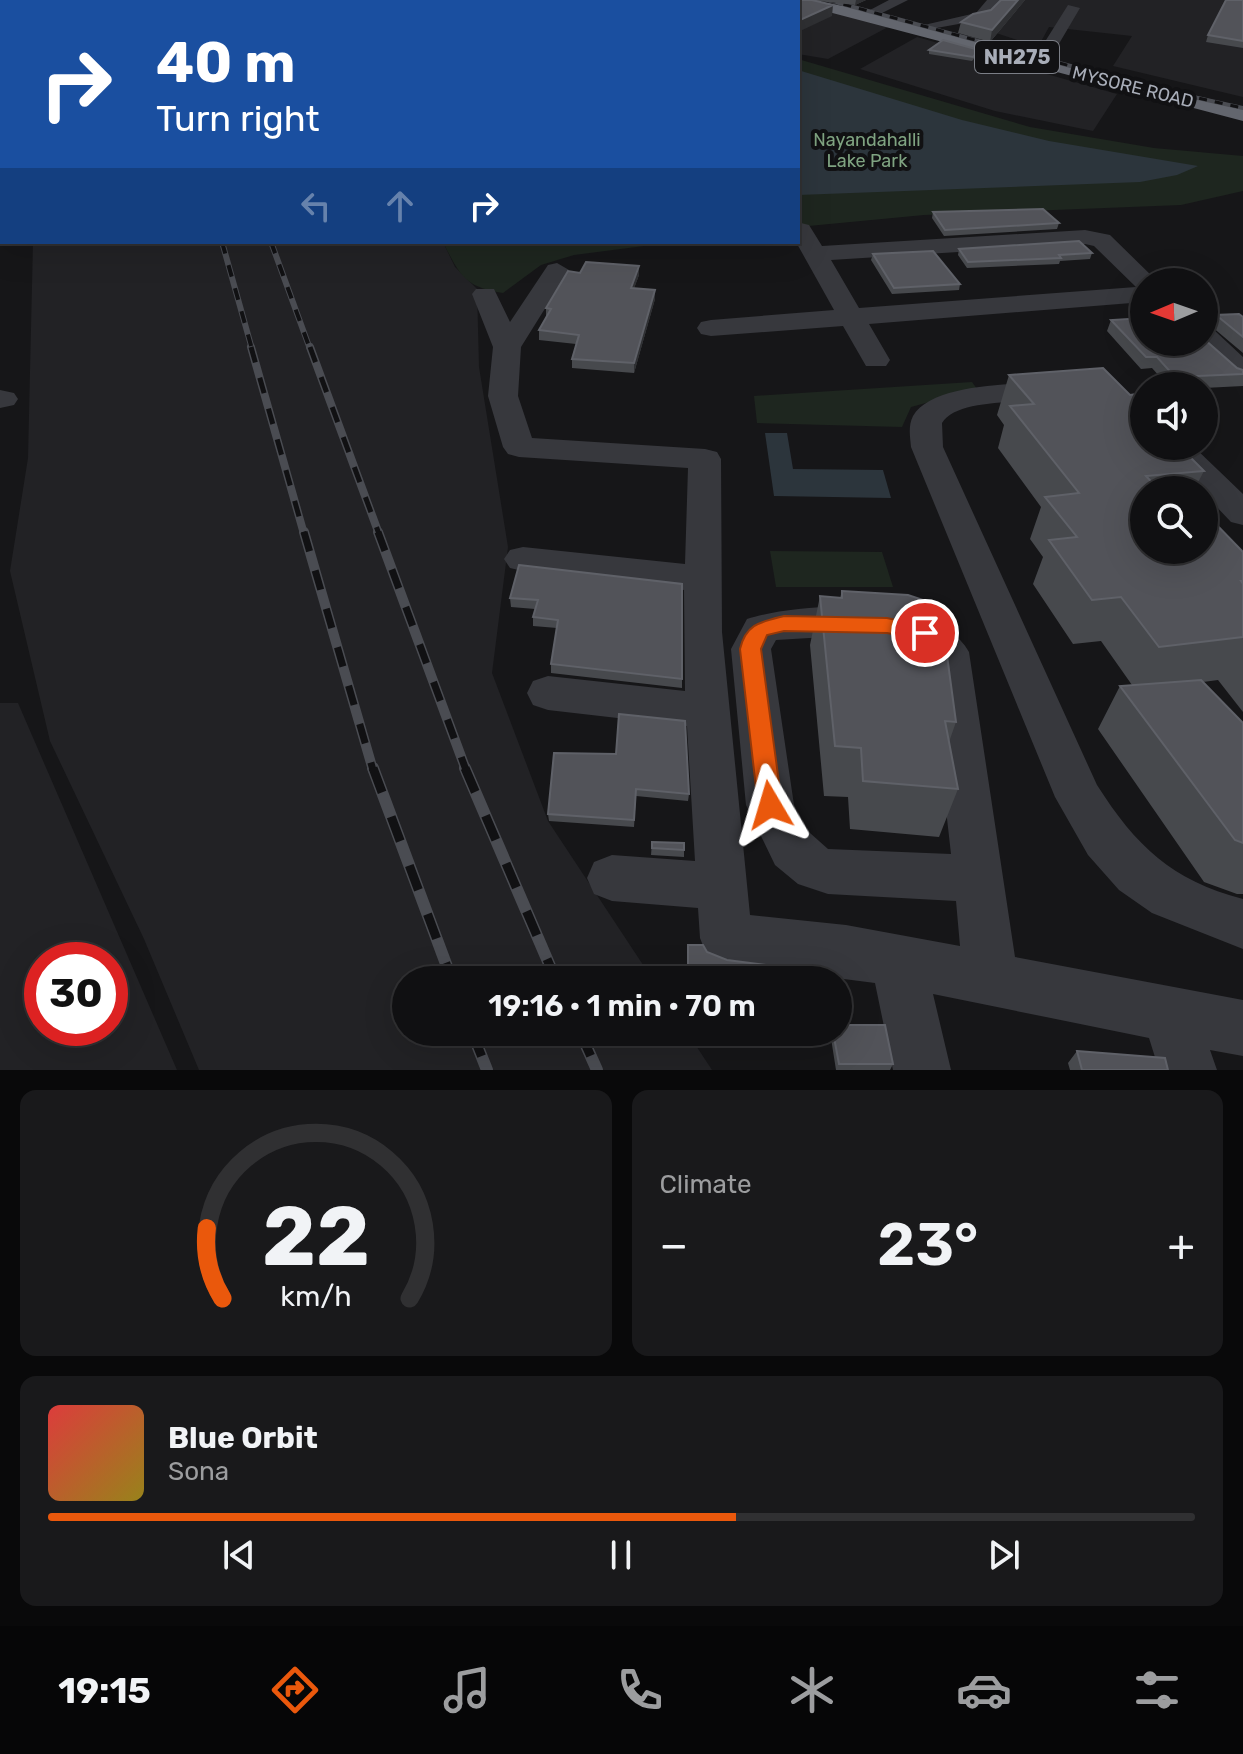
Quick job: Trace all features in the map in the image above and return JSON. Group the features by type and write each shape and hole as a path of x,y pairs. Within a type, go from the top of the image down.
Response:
{"highway":[{"name":"MYSORE ROAD","path":"830,0 1044,56 1171,94 1243,105"},
{"name":"MYSORE ROAD","path":"800,2 856,12 1243,114"}],"street":[{"path":"877,10 901,0"},
{"path":"931,25 984,15 994,0"},
{"path":"1044,56 1073,8"},
{"path":"911,20 948,14 971,18"},
{"path":"801,230 848,317 876,360"},
{"path":"816,254 1085,237 1102,240 1131,268"},
{"path":"507,347 557,270"},
{"path":"485,294 507,347 503,396 519,447 705,459 702,632 726,938 846,951 1243,1028"},
{"path":"711,328 1130,295"},
{"path":"1218,349 1243,372"},
{"path":"1087,388 986,396 943,406 930,413 926,423 927,447 1079,797 1110,847 1147,882 1205,915 1243,924"},
{"path":"1186,460 1234,524"},
{"path":"523,559 703,579"},
{"path":"979,878 819,870 796,855 775,821 770,805 751,649 753,637 761,629 784,624 887,625 925,633 939,641 954,666 991,979"},
{"path":"548,693 709,711"},
{"path":"612,878 722,887"},
{"path":"898,961 922,1070"},
{"path":"1169,1013 1188,1070"}],"shaded area":[{"path":"1003,0 1243,0 1243,97 1113,66 1132,36 1049,27 1038,47 987,30"},
{"path":"800,4 890,26 828,59 800,54"},
{"path":"917,37 1117,94 1093,131 995,111 860,69"},
{"path":"800,71 962,120 1049,141 1198,166 1177,175 1140,182 800,195"},
{"path":"33,244 444,244 455,267 477,289 479,367 508,547 492,673 548,821 644,966 392,966 392,1046 696,1046 712,1070 199,1070 144,939 50,741 10,571 28,458"},
{"path":"765,433 787,433 793,469 883,470 891,498 774,496"},
{"path":"0,703 18,703 122,942 24,942 24,1046 128,1046 128,957 177,1070 0,1070"}],"green space":[{"name":"Nayandahalli Lake Park","path":"800,60 1030,127 1154,148 1243,156 1243,191 1181,205 924,215 800,227"},
{"path":"444,244 659,244 574,255 541,265 503,293 472,283 454,263"},
{"path":"972,382 977,389 911,407 902,427 757,423 754,396"},
{"path":"770,551 882,552 893,587 776,587"}],"building":[{"path":"800,0 833,5 800,20"},
{"path":"1001,0 1018,0 992,30 961,22 973,14 991,10"},
{"path":"1226,0 1243,0 1243,41 1208,35"},
{"path":"943,40 979,50 973,57 929,50"},
{"path":"1043,209 1059,223 945,230 933,212"},
{"path":"1079,241 1092,253 1059,255 1061,258 968,262 959,249"},
{"path":"933,251 960,284 894,288 873,254"},
{"path":"586,262 639,266 631,288 655,290 634,363 572,359 579,335 539,330 551,309 546,308 568,271 580,273"},
{"path":"1239,314 1243,317 1243,337 1218,317"},
{"path":"1130,319 1130,340 1111,320"},
{"path":"1218,351 1243,370 1243,374 1170,372 1157,357 1146,357 1218,356"},
{"path":"1103,368 1130,395 1130,460 1193,460 1204,471 1130,476 1130,564 1218,564 1218,526 1243,552 1243,637 1159,647 1121,597 1092,600 1049,540 1077,537 1045,497 1079,493 1010,406 1034,404 1009,375"},
{"path":"519,565 682,584 682,679 551,664 558,620 533,617 538,600 510,598"},
{"path":"842,591 908,595 926,601 934,647 946,648 956,722 945,721 958,789 863,781 861,748 835,746 820,596 842,598"},
{"path":"1201,680 1243,723 1243,843 1235,840 1120,686"},
{"path":"619,714 685,721 689,794 636,789 634,820 548,814 554,753 616,754"},
{"path":"652,842 684,843 684,850 652,848"},
{"path":"688,945 703,945 707,952 727,960 774,966 688,966"},
{"path":"852,1025 885,1025 893,1064 839,1064 836,1046 852,1046"},
{"path":"1077,1051 1165,1058 1168,1070 1082,1070"}],"railway":[{"path":"828,0 1144,86 1243,108"},
{"path":"223,244 252,349"},
{"path":"272,244 310,349"},
{"path":"251,347 304,534"},
{"path":"310,347 379,534"},
{"path":"304,532 373,770"},
{"path":"378,532 466,770"},
{"path":"373,768 447,966"},
{"path":"465,768 550,966"},
{"path":"478,1046 487,1070"},
{"path":"586,1046 597,1070"}],"route":[{"path":"770,805 751,649 753,637 761,629 784,624 887,625 925,633"}]}
